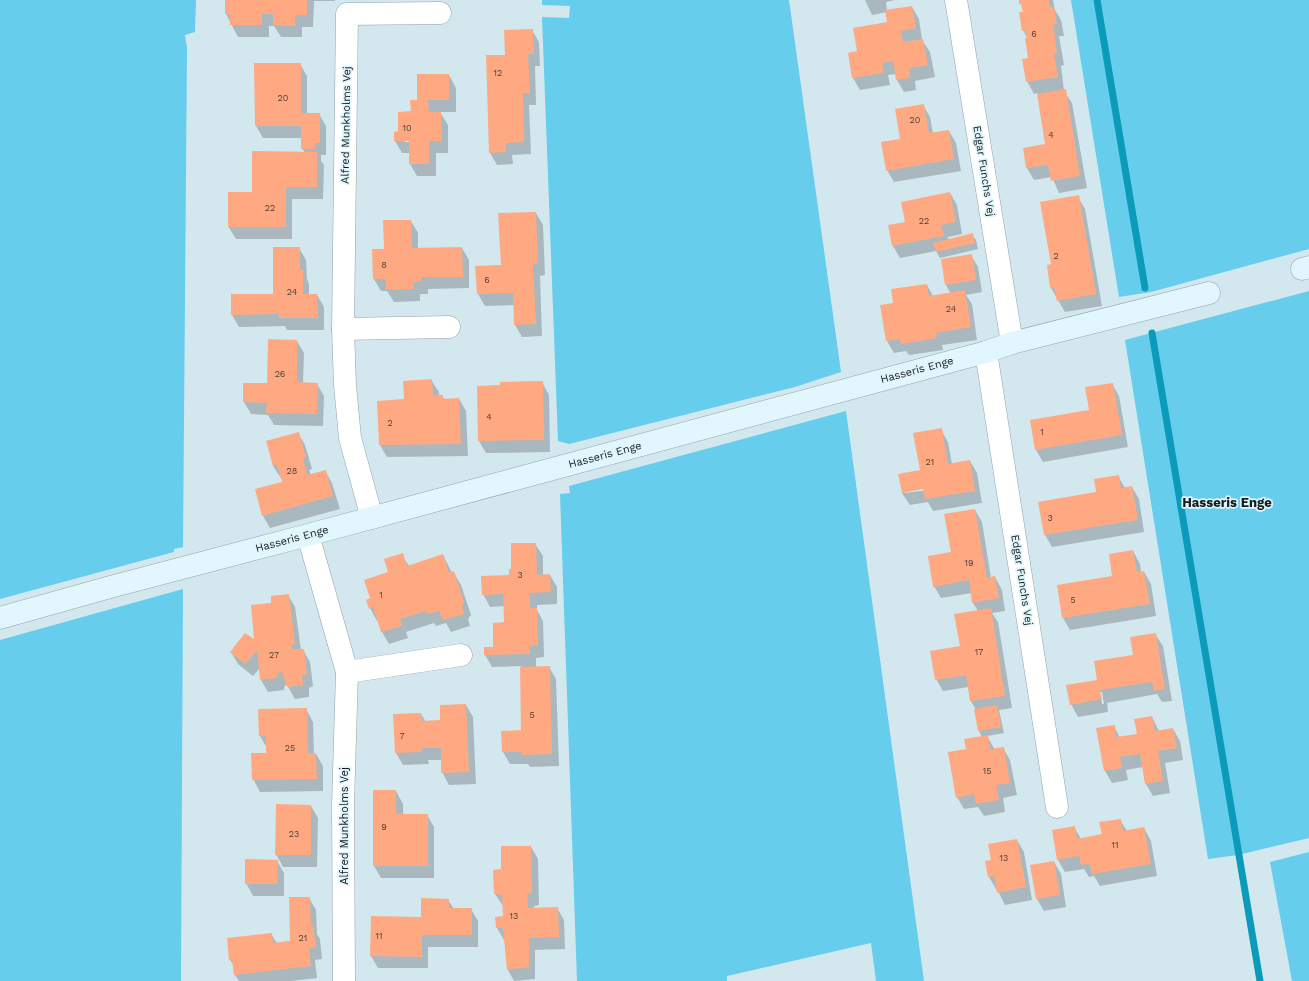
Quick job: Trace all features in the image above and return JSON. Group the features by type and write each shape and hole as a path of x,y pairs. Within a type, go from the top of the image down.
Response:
{"street":[{"name":"Edgar Funchs Vej","path":"956,0 1012,343"},
{"name":"Alfred Munkholms Vej","path":"372,518 350,438 344,385 343,329 347,14 440,13"},
{"name":"Hasseris Enge","path":"0,618 114,586 986,352 1012,343 1210,292"},
{"path":"343,329 449,327"},
{"name":"Edgar Funchs Vej","path":"986,352 1057,807"},
{"name":"Alfred Munkholms Vej","path":"308,535 347,672 343,805 344,981"},
{"path":"347,672 461,655"}],"shaded area":[{"path":"0,0 196,0 195,32 185,35 187,48 183,547 174,549 174,552 0,599"},
{"path":"542,0 789,0 841,372 795,387 569,444 558,441 542,17 569,18 570,6 542,5"},
{"path":"1071,0 1309,0 1309,249 1151,292 1119,297"},
{"path":"1309,291 1309,838 1238,855 1208,859 1125,340"},
{"path":"846,411 924,981 876,981 871,943 727,976 727,981 577,981 560,494 570,493 569,486"},
{"path":"183,589 181,981 0,981 0,640"},
{"path":"1309,852 1309,981 1292,981 1270,862"}],"building":[{"path":"225,0 307,0 307,15 295,15 295,26 273,25 273,14 262,14 262,25 230,25 230,14 225,14"},
{"path":"1019,0 1049,0 1050,7 1054,7 1057,24 1053,24 1057,53 1054,54 1058,77 1026,82 1022,59 1028,58 1025,38 1027,38 1025,30 1022,31 1019,12 1023,12 1021,4 1019,4"},
{"path":"912,6 916,28 901,31 903,42 923,39 928,65 909,68 910,78 896,80 893,61 882,63 884,73 852,78 848,53 857,51 853,28 887,22 885,10"},
{"path":"533,29 534,54 528,54 530,93 523,93 524,142 506,143 506,152 489,153 486,55 505,55 504,30"},
{"path":"254,63 301,63 301,113 320,113 320,143 315,143 315,149 301,149 301,126 255,126"},
{"path":"417,74 449,74 449,100 428,100 429,112 441,112 442,141 429,141 429,164 409,164 409,141 394,141 394,132 398,131 398,112 411,111 410,100 417,100"},
{"path":"1066,89 1080,176 1051,181 1048,165 1026,168 1023,148 1045,144 1037,94"},
{"path":"924,104 929,133 949,130 954,159 886,171 881,142 900,139 895,109"},
{"path":"252,151 317,152 317,187 286,187 286,227 228,227 228,192 252,192"},
{"path":"950,192 956,222 941,225 944,236 892,246 888,225 905,222 901,202"},
{"path":"1079,195 1096,294 1057,301 1054,287 1050,288 1047,265 1051,264 1040,202"},
{"path":"536,212 538,263 533,264 536,324 514,325 513,293 477,294 475,266 501,265 498,213"},
{"path":"383,220 411,220 412,248 462,247 463,277 421,277 421,282 413,282 414,289 386,290 386,279 373,279 372,249 384,249"},
{"path":"973,233 975,243 936,252 933,243"},
{"path":"273,247 300,247 300,270 303,270 303,294 317,294 318,318 279,318 279,314 231,315 231,294 273,294"},
{"path":"972,254 976,280 945,285 941,259"},
{"path":"927,284 929,296 965,290 971,327 936,333 937,338 901,344 900,339 886,341 880,305 893,303 891,289"},
{"path":"268,339 297,340 297,382 318,383 317,414 266,413 267,403 243,402 243,383 267,383"},
{"path":"432,379 433,395 443,395 443,399 459,398 461,444 379,445 377,401 404,399 403,381"},
{"path":"543,381 544,440 478,441 477,386 500,385 500,382"},
{"path":"1113,383 1122,435 1035,450 1030,420 1089,410 1085,387"},
{"path":"942,428 948,464 970,460 975,491 925,499 923,489 902,493 898,474 920,470 913,433"},
{"path":"299,432 306,457 303,458 307,475 326,470 333,496 262,516 255,489 282,482 277,465 273,466 266,441"},
{"path":"1119,475 1121,488 1132,486 1138,520 1044,535 1038,502 1096,492 1094,479"},
{"path":"975,509 987,578 995,576 999,598 972,603 969,580 933,587 928,556 951,552 944,514"},
{"path":"511,543 536,543 537,575 550,574 551,592 530,593 530,608 537,608 538,645 529,646 530,654 484,655 484,647 493,647 493,623 504,622 503,594 482,595 481,576 509,575 509,569 511,569"},
{"path":"1133,550 1137,572 1144,571 1150,604 1062,618 1057,585 1112,576 1109,554"},
{"path":"403,553 407,566 443,554 449,573 454,571 464,602 462,607 464,614 443,620 439,611 428,614 426,611 400,619 402,626 381,632 373,607 369,609 366,600 370,598 364,580 388,572 384,559"},
{"path":"289,594 295,644 291,645 292,649 304,649 307,674 302,675 303,685 287,687 282,672 278,673 277,678 260,680 257,651 245,664 230,652 245,633 254,639 251,605 271,603 271,596"},
{"path":"991,608 1005,696 970,701 966,675 935,680 930,651 960,646 954,614"},
{"path":"1156,633 1165,689 1154,691 1152,682 1100,690 1102,699 1070,705 1066,685 1097,680 1094,661 1133,655 1130,637"},
{"path":"550,666 552,754 522,755 522,752 502,752 501,731 521,730 520,667"},
{"path":"466,704 469,772 441,773 441,748 422,748 422,752 395,753 393,714 421,713 422,721 440,720 440,705"},
{"path":"997,705 1001,727 978,731 974,709"},
{"path":"307,708 308,753 316,753 317,779 252,780 251,753 266,753 266,736 259,736 258,709"},
{"path":"1152,716 1155,731 1173,728 1177,748 1158,751 1163,781 1145,784 1140,754 1120,757 1122,768 1104,771 1096,728 1115,725 1116,737 1137,734 1134,719"},
{"path":"988,735 990,749 1004,747 1010,783 996,785 999,800 976,804 974,794 956,798 948,752 966,749 964,739"},
{"path":"373,790 396,790 396,814 428,814 428,866 373,866"},
{"path":"276,804 311,805 311,855 275,855"},
{"path":"1121,819 1123,831 1144,827 1151,864 1092,874 1090,864 1081,865 1079,856 1057,860 1052,830 1075,826 1077,839 1102,834 1099,822"},
{"path":"1017,839 1026,887 997,893 994,876 988,877 985,861 991,860 988,844"},
{"path":"501,846 531,846 532,893 527,894 528,908 558,907 559,937 529,938 529,967 507,970 503,928 496,928 495,917 503,916 502,895 494,894 493,870 501,869"},
{"path":"245,859 278,860 277,884 245,884"},
{"path":"1054,861 1060,895 1036,899 1030,865"},
{"path":"289,897 310,897 311,926 313,926 316,947 309,948 311,966 234,975 232,960 229,960 227,938 272,933 273,943 290,941"},
{"path":"421,898 449,899 449,908 472,908 472,935 422,935 422,957 370,956 371,916 421,917"}],"waterway":[{"path":"1097,0 1145,288"},
{"path":"1152,333 1260,981"}],"district":[{"name":"Hasseris Enge","path":"1227,502"}]}
